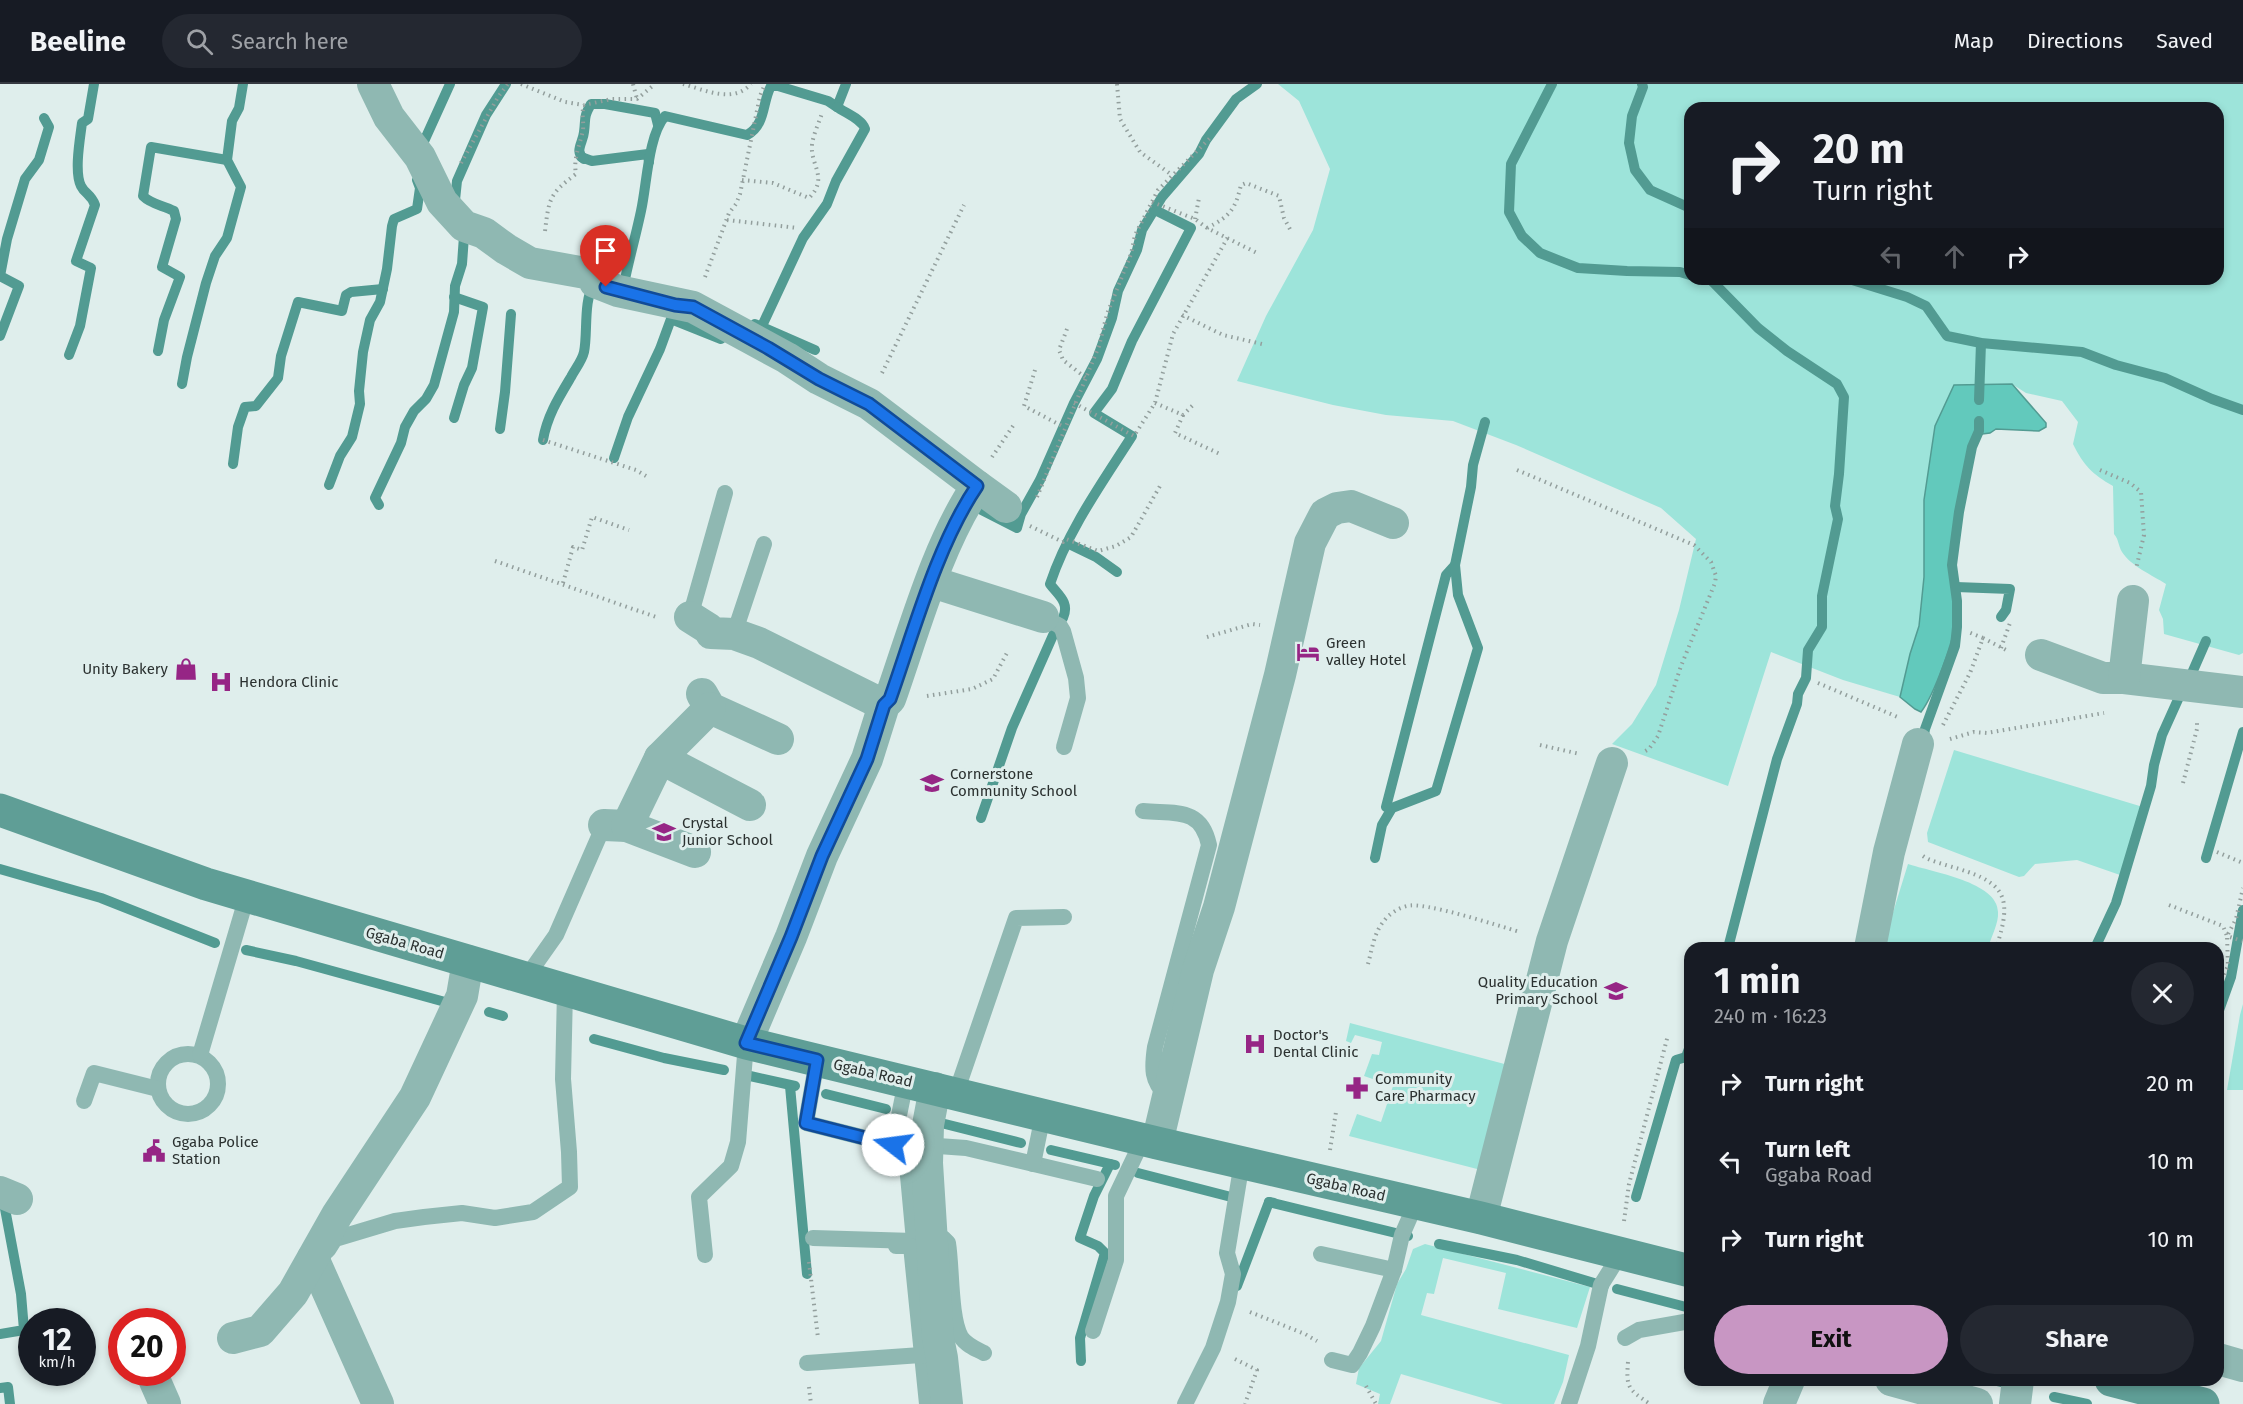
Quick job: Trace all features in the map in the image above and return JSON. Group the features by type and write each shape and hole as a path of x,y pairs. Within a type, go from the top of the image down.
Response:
{"street":[{"path":"372,84 389,117 420,158 442,202 464,226 484,233 530,263 591,274 595,282 618,291 693,307 787,358 819,379 869,404 977,486 1021,511"},
{"path":"746,1043 822,856 867,759 961,510 977,486"},
{"path":"1150,1141 1167,1096 1198,970 1220,907 1315,530 1325,514 1337,508 1351,506 1393,523"},
{"path":"932,582 1043,616"},
{"path":"2124,678 2133,602"},
{"path":"676,618 709,629 711,633 734,634 759,643 887,702"},
{"path":"2041,655 2103,678 2124,678 2243,692"},
{"path":"695,852 617,819 660,758 706,701 778,739"},
{"path":"1871,942 1889,852 1926,735"},
{"path":"660,758 750,805"},
{"path":"1481,1218 1552,941 1612,763"},
{"name":"Ggaba Road","path":"0,810 206,884 746,1043 1481,1218 1684,1269"},
{"path":"233,1338 260,1330 293,1293 315,1262 337,1215 415,1097 462,996 468,961"},
{"path":"932,1087 924,1222 938,1338 932,1357 946,1404"},
{"path":"315,1262 378,1404"},
{"path":"2224,1361 2243,1366"},
{"path":"157,1386 165,1404"},
{"path":"1779,1404 1786,1386"},
{"path":"2015,1404 2017,1386"},
{"path":"2132,1386 2193,1403"},
{"path":"1897,1389 1977,1404"}],"lane":[{"path":"676,618 725,494"},
{"path":"734,634 764,544"},
{"path":"1043,616 1064,631 1076,678 1078,698 1064,747"},
{"path":"1143,811 1190,815 1198,819 1204,826 1209,845 1155,1047 1152,1072 1155,1081 1167,1096"},
{"path":"525,979 556,935 617,819"},
{"path":"200,1056 247,896"},
{"path":"893,1145 932,1087 1016,918 1064,917"},
{"path":"315,1262 335,1239 395,1221 462,1213 495,1218 533,1212 570,1187 562,1079 566,991"},
{"path":"705,1255 699,1197 731,1166 738,1142 746,1043"},
{"path":"183,1054 200,1056 212,1065 218,1079 217,1095 207,1109 193,1115 177,1113 164,1104 158,1089 159,1073 169,1060 183,1054"},
{"path":"817,1060 806,1123 893,1145 907,1165 924,1222 948,1243 956,1324 961,1337 970,1346 984,1353"},
{"path":"84,1101 94,1074 158,1089"},
{"path":"1033,1164 1043,1115"},
{"path":"1093,1331 1116,1260 1116,1196 1150,1141"},
{"path":"927,1151 938,1146 966,1148 1097,1179"},
{"path":"1185,1404 1213,1348 1228,1302 1233,1274 1227,1253 1242,1162"},
{"path":"1332,1360 1352,1365 1360,1353 1394,1270 1402,1234 1416,1203"},
{"path":"813,1238 914,1241 924,1222"},
{"path":"881,1246 911,1246 932,1357 927,1404"},
{"path":"1569,1404 1588,1346 1601,1285 1620,1253"},
{"path":"1321,1254 1394,1270"},
{"path":"1625,1338 1639,1330 1684,1322"},
{"path":"813,1363 932,1357"}],"path":[{"path":"453,181 468,147 508,84"},
{"path":"521,84 566,102 584,105 612,99 637,99 655,84"},
{"path":"633,84 637,99"},
{"path":"682,84 722,95 736,94 751,84"},
{"path":"693,307 729,213 736,204 760,96 765,84"},
{"path":"1117,84 1120,119 1140,152 1172,176"},
{"path":"530,263 537,259 542,250 547,211 555,190 576,174 574,164 583,129 581,113 584,105"},
{"path":"742,180 773,183 809,198 813,194 819,174 813,157 812,144 822,113"},
{"path":"1160,486 1131,537 1116,546 1098,551 1066,539 1063,542 1021,511 1046,477 1064,427 1099,346 1107,314 1131,254 1135,235 1158,190 1212,136"},
{"path":"1207,228 1228,217 1237,202 1242,185 1246,183 1280,196 1284,218 1292,233"},
{"path":"1195,219 1199,198"},
{"path":"1152,202 1195,219 1207,228 1259,254"},
{"path":"869,404 964,205"},
{"path":"727,220 798,228"},
{"path":"1074,403 1134,436 1155,403 1170,342 1182,315 1228,237"},
{"path":"1182,315 1223,334 1262,344"},
{"path":"1067,329 1059,350 1063,360 1086,378"},
{"path":"1035,370 1024,406 1064,427"},
{"path":"1155,403 1183,415"},
{"path":"1193,405 1183,415 1175,433 1220,454"},
{"path":"543,440 636,470 646,476"},
{"path":"1517,470 1694,545 1711,562 1716,576 1712,595 1681,666 1658,736 1649,749 1636,756 1612,763 1540,745"},
{"path":"2100,470 2130,483 2141,492 2144,535 2137,563 2133,602"},
{"path":"564,583 573,547 582,550 592,517 629,530"},
{"path":"495,561 676,618"},
{"path":"2001,648 2010,623"},
{"path":"1207,637 1252,624 1290,629"},
{"path":"1926,735 1970,673 1983,638 1968,632"},
{"path":"887,702 972,689 993,679 1008,651"},
{"path":"1818,683 1926,735 1955,736 1974,732 1988,733 2113,710 2128,696 2124,678"},
{"path":"2183,783 2197,729 2194,686"},
{"path":"1918,849 1926,859 1975,873 1987,879 1997,888 2004,900 2006,914 1998,942"},
{"path":"2217,852 2243,863"},
{"path":"2227,936 2236,919 2243,888"},
{"path":"1368,964 1377,930 1384,919 1396,910 1409,905 1427,907 1552,941"},
{"path":"2169,905 2223,926 2227,936 2228,966 2224,974"},
{"path":"2227,936 2241,941"},
{"path":"1620,1253 1629,1184 1668,1035"},
{"path":"809,1261 813,1363"},
{"path":"1650,1404 1631,1392 1627,1382 1629,1359 1655,1326"},
{"path":"1213,1348 1257,1370 1245,1404"}],"shaded area":[{"path":"1278,84 2243,84 2243,653 2239,655 2164,634 2163,619 2159,610 2166,584 2136,566 2122,552 2114,534 2113,486 2089,469 2077,452 2073,444 2078,422 2062,401 2026,393 2012,384 1955,385 1935,426 1924,500 1924,577 1919,626 1900,697 1843,680 1771,652 1728,786 1612,744 1632,724 1656,685 1679,610 1696,539 1661,508 1516,445 1453,421 1386,415 1333,405 1237,381 1266,316 1313,230 1330,169 1299,101"},
{"path":"2012,384 2046,423 2046,427 2039,431 1996,429 1990,433 1974,435 1971,440 1952,543 1951,572 1956,611 1955,626 1938,680 1921,712 1900,697 1919,626 1924,577 1924,500 1935,426 1954,385"},
{"path":"1954,750 2143,807 2120,875 2077,860 2035,864 2024,876 2019,877 1928,842 1927,833"},
{"path":"1908,864 1976,886 1995,902 1998,916 1990,942 1884,942"},
{"path":"2243,1004 2243,1090 2227,1090 2240,1015"},
{"path":"1350,1023 1512,1066 1481,1170 1349,1136 1357,1114 1381,1122 1393,1086 1364,1076 1372,1054 1379,1055 1382,1042 1355,1035 1351,1043 1346,1041"},
{"path":"1425,1244 1590,1287 1577,1328 1498,1309 1506,1273 1443,1258 1434,1294 1427,1293 1421,1315 1569,1355 1563,1382 1554,1404 1503,1404 1401,1374 1390,1404 1378,1404 1380,1394 1356,1384 1359,1368 1381,1341 1397,1284 1406,1269 1413,1249"}],"waterway":[{"path":"69,355 80,326 91,268 76,261 95,205 81,186 78,164 82,123 88,119 94,84"},
{"path":"182,384 206,283 215,256 227,238 241,187 227,160 232,121 239,108 243,84"},
{"path":"421,148 450,84"},
{"path":"459,206 455,200 457,181 486,115 506,84"},
{"path":"624,284 655,135 665,116 747,135 753,131 761,119 771,86 828,101 837,107 846,84"},
{"path":"970,504 1017,528 1021,514 1040,480 1074,403 1097,359 1112,318 1118,291 1137,250 1142,230 1162,197 1199,154 1206,140 1236,99 1257,84"},
{"path":"1552,84 1511,164 1509,212 1522,236 1540,253 1578,268 1684,273"},
{"path":"1642,84 1643,87 1632,116 1629,143 1635,170 1650,190 1684,205"},
{"path":"584,159 579,150 586,115 591,104 605,104 655,113 658,125"},
{"path":"762,326 803,238 827,204 836,181 865,129 857,119 837,107"},
{"path":"0,336 19,286 0,276 7,239 25,179 39,160 49,127 44,118"},
{"path":"158,351 164,320 180,277 162,267 176,219 174,211 143,196 151,147 227,160"},
{"path":"581,157 592,161 648,154 649,162"},
{"path":"329,485 340,456 352,437 360,404 363,352 370,320 380,302 394,219 417,209 420,188 417,180"},
{"path":"1063,618 1064,603 1050,584 1057,564 1086,507 1132,436 1094,413 1112,389 1132,341 1191,228 1155,210"},
{"path":"379,505 375,498 401,443 405,427 434,385 454,312 455,286 462,264 464,236"},
{"path":"543,440 554,407 583,355 588,299 594,284"},
{"path":"1716,285 1758,328 1787,351 1837,384 1844,397 1835,506 1838,519 1822,596 1822,627 1808,650 1806,678 1798,694 1797,704 1777,759 1730,942"},
{"path":"1868,285 1907,297 1926,306 1947,336 1981,343 2082,352 2116,365 2165,378 2243,410"},
{"path":"233,464 238,427 245,407 256,406 278,378 281,356 298,302 342,311 346,295 351,292 383,289"},
{"path":"454,297 483,307 472,368 454,418"},
{"path":"500,429 511,314"},
{"path":"614,458 628,417 660,349 671,319 721,339"},
{"path":"755,324 815,350"},
{"path":"1979,400 1981,343"},
{"path":"1923,740 1955,646 1957,601 1952,565 1959,512 1972,447 1979,431 1979,421"},
{"path":"1375,858 1382,825 1392,808 1436,791 1478,648 1458,595 1455,565 1471,487 1473,465 1485,422"},
{"path":"1067,543 1096,557 1117,572"},
{"path":"1386,807 1446,575 1455,565"},
{"path":"1956,587 2010,589 2006,610 2001,617"},
{"path":"981,818 1012,728 1054,633"},
{"path":"2192,673 2206,641"},
{"path":"2098,942 2116,903 2151,786 2162,735 2180,695"},
{"path":"2206,858 2243,732"},
{"path":"0,869 101,898 215,943"},
{"path":"2224,996 2231,977 2243,910"},
{"path":"246,950 296,961 456,1005"},
{"path":"489,1012 503,1016"},
{"path":"594,1039 664,1058 724,1070"},
{"path":"1636,1197 1676,1060 1684,1058"},
{"path":"750,1076 795,1086"},
{"path":"790,1086 807,1274"},
{"path":"826,1094 886,1109"},
{"path":"945,1124 1021,1143"},
{"path":"1051,1150 1115,1165"},
{"path":"1081,1361 1080,1338 1105,1253 1098,1246 1080,1238 1094,1196 1110,1164"},
{"path":"1138,1173 1235,1198"},
{"path":"0,1334 24,1330 21,1294 3,1198"},
{"path":"1274,1203 1269,1202 1408,1236"},
{"path":"1237,1286 1269,1202"},
{"path":"1439,1244 1517,1260 1604,1286"},
{"path":"1617,1289 1684,1306"},
{"path":"0,1388 8,1387 10,1404"},
{"path":"2054,1397 2087,1404"}],"place":[{"name":"Green valley Hotel","path":"1308,652"},
{"name":"Unity Bakery","path":"186,669"},
{"name":"Hendora Clinic","path":"221,682"},
{"name":"Cornerstone Community School","path":"932,783"},
{"name":"Crystal Junior School","path":"664,832"},
{"name":"Quality Education Primary School","path":"1616,991"},
{"name":"Doctor's Dental Clinic","path":"1255,1044"},
{"name":"Community Care Pharmacy","path":"1357,1088"},
{"name":"Ggaba Police Station","path":"154,1151"}],"route":[{"path":"606,287 675,305 693,307 787,358 819,379 869,404 959,475 977,486 961,510 932,582 890,699 884,705 867,759 822,856 746,1043 817,1060 806,1123 893,1145"}]}
